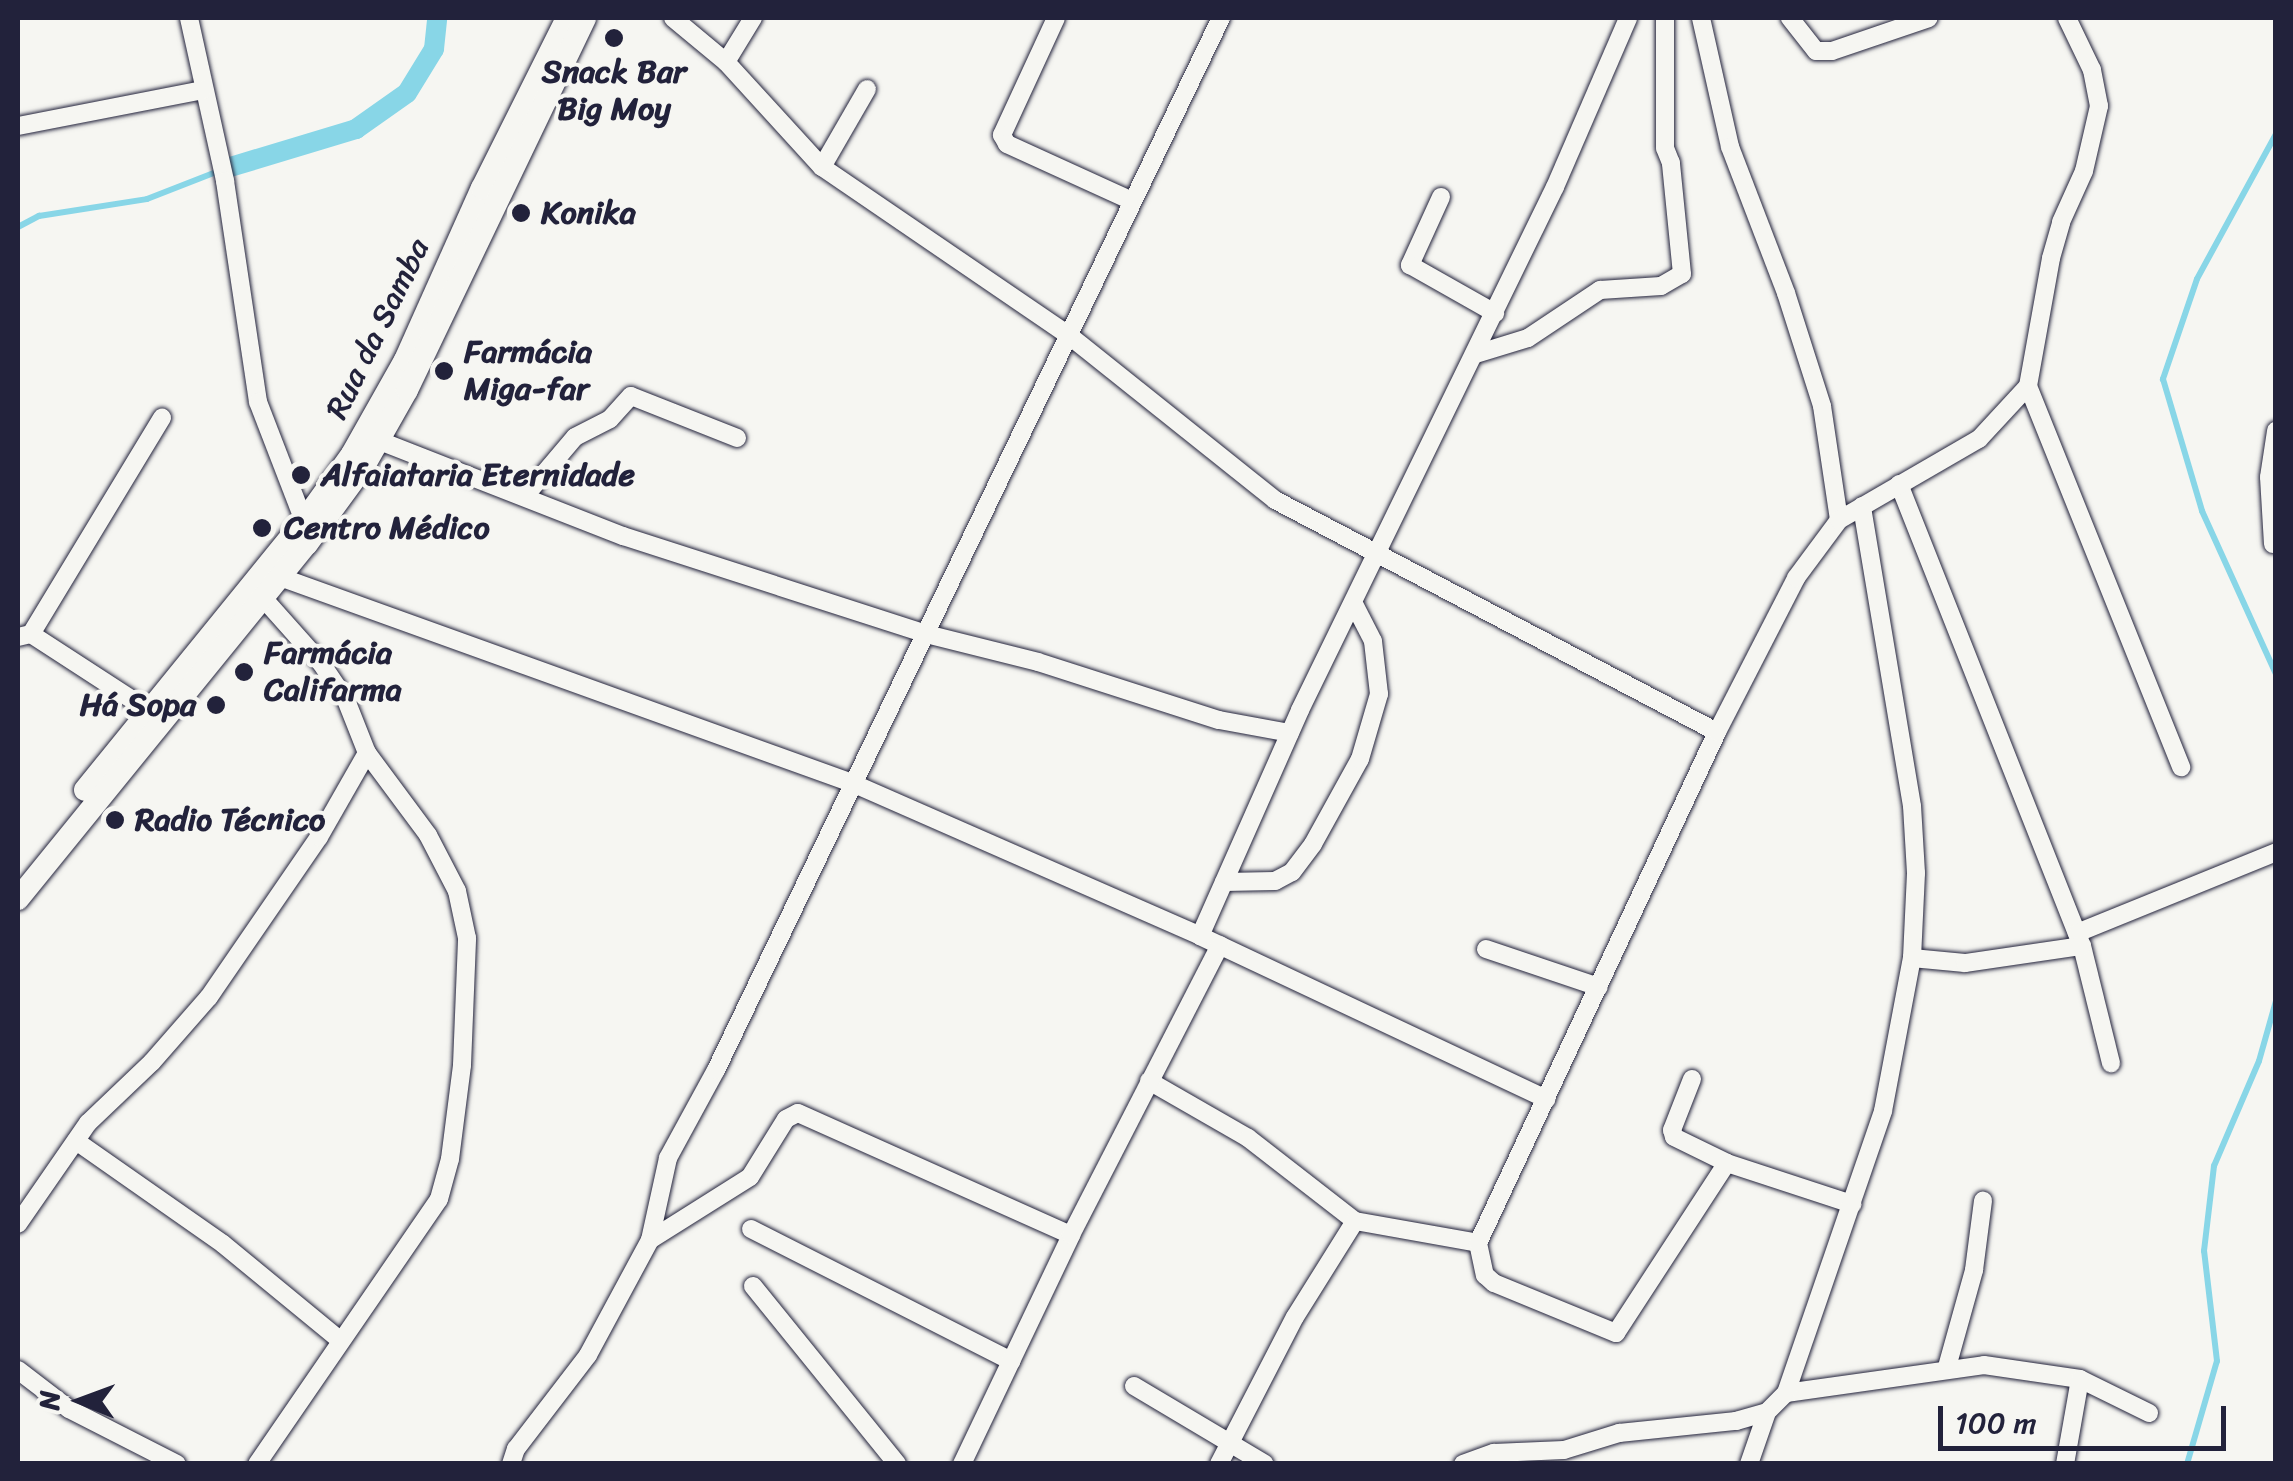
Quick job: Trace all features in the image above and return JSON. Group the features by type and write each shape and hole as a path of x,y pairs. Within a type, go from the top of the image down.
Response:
{"main road":[{"name":"Rua da Samba","path":"18,876 148,710 304,522 352,454 404,360 482,188 567,18"},
{"name":"Rua da Samba","path":"18,899 280,577 380,441 585,18"}],"street":[{"path":"189,18 224,181 258,402 304,522"},
{"path":"673,18 726,62 822,167 1071,336 1236,473 1275,500 1717,732"},
{"path":"726,62 753,18"},
{"path":"1056,18 1002,136 1007,144 1130,200"},
{"path":"511,1464 516,1449 588,1355 650,1240 668,1158 716,1070 1071,336 1130,200 1221,18"},
{"path":"1200,936 1290,734 1476,354 1628,18"},
{"path":"1476,354 1528,338 1600,290 1661,286 1682,274 1672,163 1665,148 1665,18"},
{"path":"1702,18 1730,147 1786,292 1822,406 1839,520"},
{"path":"1790,18 1816,51 1832,51 1929,18"},
{"path":"2067,18 2092,70 2099,106 2084,171 2060,222 2028,386 2181,768"},
{"path":"822,167 867,89"},
{"path":"18,126 204,90"},
{"path":"1441,198 1410,265 1495,313"},
{"path":"1727,1163 1616,1333 1494,1283 1485,1275 1478,1243 1717,732 1796,578 1839,520 1979,439 2028,386"},
{"path":"524,496 575,437 610,419 631,396 737,438"},
{"path":"148,710 24,635 162,418"},
{"path":"2273,544 2269,478 2276,431"},
{"path":"380,441 623,536 926,634 1038,662 1219,720 1290,734"},
{"path":"1899,484 2079,939 2111,1064"},
{"path":"1749,1464 1767,1412 1786,1393 1883,1110 1912,958 1916,873 1912,806 1862,506"},
{"path":"280,577 852,783 1200,936 1547,1099"},
{"path":"257,1464 439,1199 450,1159 462,1065 467,938 464,912 428,836 367,753 346,700 321,663 262,598"},
{"path":"1224,882 1276,881 1292,872 1313,844 1360,759 1377,712 1378,694 1373,641 1354,604"},
{"path":"18,1224 88,1123 152,1062 209,997 319,837 367,753"},
{"path":"1912,958 1965,962 2079,939 2276,852"},
{"path":"962,1464 1071,1235 1220,946"},
{"path":"1486,950 1599,987"},
{"path":"1692,1079 1671,1134 1727,1163 1852,1204"},
{"path":"1149,1081 1248,1138 1355,1221 1478,1243"},
{"path":"650,1240 750,1178 786,1119 798,1112 1071,1235"},
{"path":"76,1141 223,1244 340,1340"},
{"path":"1947,1368 1974,1270 1983,1202"},
{"path":"1218,1464 1317,1278 1355,1221"},
{"path":"752,1229 1011,1360"},
{"path":"753,1286 897,1464"},
{"path":"1786,1393 1885,1381 1947,1368 2021,1368 2080,1379 2150,1413"},
{"path":"18,1370 70,1408 176,1464"},
{"path":"2065,1464 2080,1379"},
{"path":"1134,1386 1230,1439 1265,1464"},
{"path":"1463,1464 1494,1454 1564,1450 1619,1433 1723,1423 1767,1412"}],"waterway":[{"path":"227,168 356,129 407,93 434,49 437,18"},
{"path":"2276,134 2197,279 2163,379 2202,511 2276,674"},
{"path":"18,227 39,216 147,199 219,171"},
{"path":"2187,1464 2217,1361 2204,1251 2214,1166 2259,1061 2276,1001"}],"place":[{"name":"Snack Bar Big Moy","path":"614,38"},
{"name":"Konika","path":"521,213"},
{"name":"Farmácia Miga-far","path":"444,371"},
{"name":"Alfaiataria Eternidade","path":"301,475"},
{"name":"Centro Médico","path":"262,528"},
{"name":"Farmácia Califarma","path":"244,672"},
{"name":"Há Sopa","path":"216,705"},
{"name":"Radio Técnico","path":"115,820"}]}
